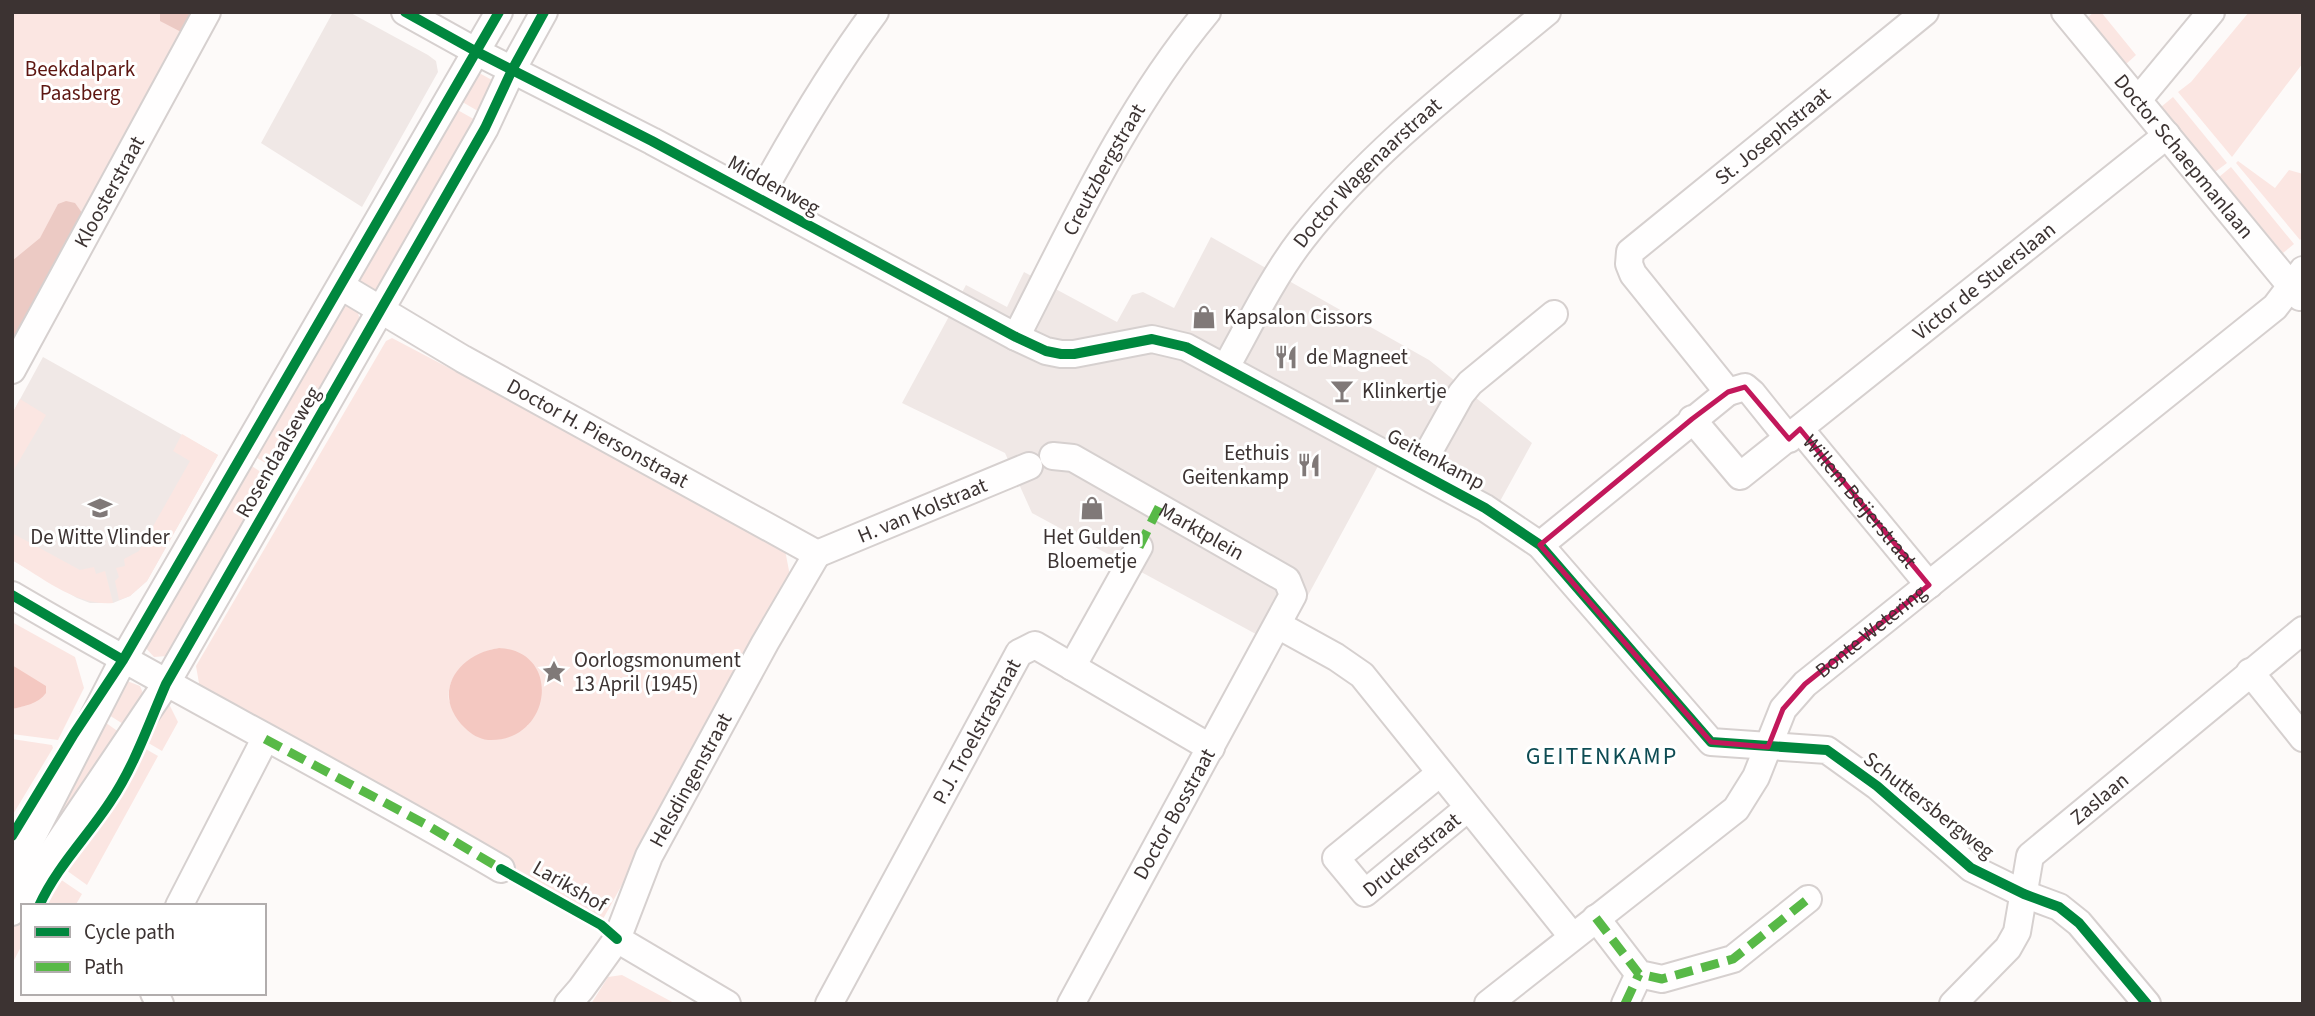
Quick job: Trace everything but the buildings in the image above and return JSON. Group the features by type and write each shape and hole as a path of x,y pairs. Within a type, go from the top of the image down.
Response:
{"street":[{"name":"Kloosterstraat","path":"12,370 207,12"},
{"name":"Middenweg","path":"405,12 477,52 652,141 1016,337"},
{"name":"Rosendaalseweg","path":"12,876 123,660 499,12"},
{"name":"Rosendaalseweg","path":"12,912 166,684 485,128 512,70 544,12"},
{"path":"759,198 800,123 875,12"},
{"name":"Creutzbergstraat","path":"1016,337 1125,131 1160,75 1207,12"},
{"name":"Doctor Wagenaarstraat","path":"1226,367 1301,241 1347,187 1408,126 1547,12"},
{"name":"St. Josephstraat","path":"1728,392 1639,282 1629,264 1630,251 1925,12"},
{"name":"Doctor Schaepmanlaan","path":"2065,12 2167,135 2299,285"},
{"path":"2138,100 2211,12"},
{"name":"Victor de Stuerslaan","path":"1794,434 2167,135"},
{"name":"Bonte Wetering","path":"1488,1004 1736,809 1756,777 1783,709 1805,684 2299,285"},
{"name":"Doctor H. Piersonstraat","path":"341,286 469,363 817,554"},
{"path":"1418,471 1461,394 1554,314"},
{"name":"Geitenkamp","path":"1016,337 1046,351 1060,354 1074,354 1138,340 1164,340 1186,347 1418,471 1485,508 1540,545 1711,742 1768,747"},
{"name":"Willem Beijerstraat","path":"1728,392 1745,387 1752,393 1794,434 1929,585"},
{"path":"1540,545 1728,392"},
{"name":"Willem Beijerstraat","path":"1692,419 1740,476 1794,434"},
{"name":"H. van Kolstraat","path":"817,554 1052,460"},
{"name":"Marktplein","path":"1052,460 1287,580 1293,595 1278,625"},
{"path":"1072,667 1139,547"},
{"name":"Helsdingenstraat","path":"568,1004 617,939 649,856 765,643 817,554"},
{"name":"Larikshof","path":"12,595 123,660 425,824 501,869"},
{"name":"Doctor Bosstraat","path":"1082,1000 1211,748 1278,625"},
{"name":"Druckerstraat","path":"1278,625 1353,668 1572,936"},
{"name":"Zaslaan","path":"1953,1004 2008,948 2017,932 2030,856 2303,630"},
{"name":"P.J. Troelstrastraat","path":"829,1004 1019,653 1035,645 1211,748"},
{"path":"2250,673 2303,738"},
{"path":"180,904 265,739"},
{"name":"Schuttersbergweg","path":"1768,747 1827,750 1877,786 1971,868 2024,894 2059,907 2079,923 2147,1004"},
{"name":"Druckerstraat","path":"1440,773 1336,858 1365,893 1468,808"},
{"path":"1596,918 1639,974 1662,979 1733,959 1808,899"},
{"path":"617,939 727,1004"},
{"path":"1625,1004 1639,974"}],"highlighted area":[{"path":"1745,387 1789,439 1800,429 1929,585 1805,684 1783,709 1768,747 1711,742 1540,545 1692,419 1728,392"}],"shaded area":[{"path":"160,12 197,12 185,34 160,21"},
{"path":"333,12 349,12 428,55 436,61 438,72 362,207 261,143"},
{"path":"66,201 75,203 85,217 12,351 12,261 40,238 58,204"},
{"path":"1211,237 1429,360 1532,443 1499,503 1390,444 1280,647 1032,513 1005,453 902,403 966,285 1007,307 1024,272 1117,322 1132,295 1143,292 1174,308"},
{"name":"De Witte Vlinder","path":"43,357 218,455 147,581 130,596 113,603 90,603 77,598 12,560 12,414"},
{"path":"499,648 520,653 533,664 541,679 541,696 536,713 526,727 509,737 488,740 470,732 455,715 449,689 453,678 471,658"},
{"path":"12,665 46,686 43,697 31,704 12,709"}],"green space":[{"name":"Beekdalpark Paasberg","path":"12,12 197,12 12,346"},
{"path":"2094,12 2101,12 2136,55 2125,65 2087,18"},
{"path":"2249,12 2303,12 2303,63 2232,157 2178,92 2191,82"},
{"path":"481,74 494,84 483,114 459,100 477,75"},
{"path":"2173,97 2227,163 2215,172 2161,107"},
{"path":"454,108 479,122 378,290 369,290 361,284 359,275"},
{"path":"2238,161 2275,188 2289,170 2303,174 2303,237 2300,240 2236,163"},
{"path":"2231,167 2294,244 2283,253 2219,177"},
{"path":"346,305 358,312 361,327 278,471 249,453 340,306"},
{"path":"392,338 759,531 785,550 791,581 603,919 200,689 196,666 386,341","holes":["499,648 518,652 528,725 509,736 488,740 449,701 452,681 463,666 480,654"]},
{"path":"20,399 46,415 12,473 12,414"},
{"path":"182,434 218,455 147,581 130,596 119,600 115,581 119,577 116,568 125,566 124,559 139,551 190,461 173,451"},
{"path":"244,461 273,480 167,656 154,657 144,646"},
{"path":"12,533 80,570 94,567 96,574 105,571 113,603 99,603 73,595 12,560"},
{"path":"12,622 75,657 84,688 58,740 12,734 12,709 28,705 23,673 12,665"},
{"path":"122,682 140,686 145,698 128,727 104,712"},
{"path":"169,704 178,722 162,751 145,741 160,712"},
{"path":"102,720 123,735 43,854 36,850"},
{"path":"12,739 52,745 53,748 12,816"},
{"path":"144,748 158,756 87,885 66,870 111,808 140,749"},
{"path":"60,879 82,894 76,904 44,904"},
{"path":"21,912 21,947 12,964 12,924"},
{"path":"622,975 676,1004 591,1004 608,977"}],"marked path":[{"path":"1139,547 1159,507"},
{"path":"265,739 425,824 501,869"},
{"path":"1596,918 1639,974 1662,979 1733,959 1808,899"},
{"path":"1625,1004 1639,974"}],"cycle path":[{"path":"405,12 1046,351 1074,354 1152,339 1186,347 1485,508 1540,545 1711,742 1827,750 1877,786 1971,868 2024,894 2059,907 2079,923 2147,1004"},
{"path":"12,836 123,660 499,12"},
{"path":"40,904 54,879 119,788 166,684 485,128 512,70 544,12"},
{"path":"12,595 123,660"},
{"path":"501,869 601,925 617,939"}],"place":[{"name":"Kapsalon Cissors","path":"1204,317"},
{"name":"de Magneet","path":"1286,357"},
{"name":"Klinkertje","path":"1342,391"},
{"name":"Eethuis Geitenkamp","path":"1309,465"},
{"name":"De Witte Vlinder","path":"100,508"},
{"name":"Het Gulden Bloemetje","path":"1092,508"},
{"name":"Oorlogsmonument 13 April (1945)","path":"554,672"}],"district":[{"name":"GEITENKAMP","path":"1602,756"}]}
